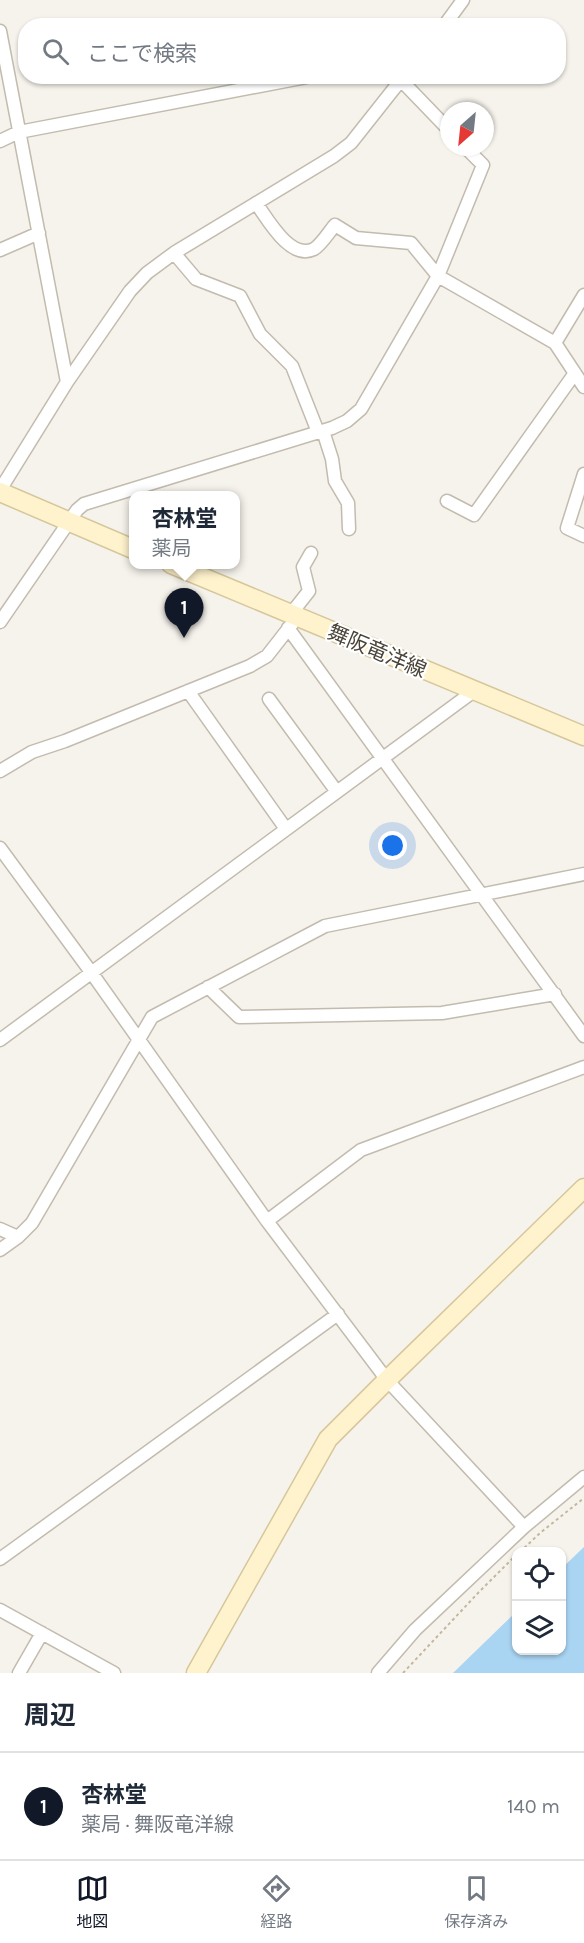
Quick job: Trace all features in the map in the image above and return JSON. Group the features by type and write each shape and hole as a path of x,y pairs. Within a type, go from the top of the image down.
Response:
{"street":[{"path":"450,18 464,0"},
{"path":"0,31 67,382"},
{"path":"0,141 20,132 270,84"},
{"path":"129,547 0,491 67,382 130,291 147,273 174,253 334,156 351,143 395,84"},
{"path":"406,84 440,120"},
{"path":"0,622 77,510 84,504 321,431 347,421 361,409 438,276 483,165 474,156"},
{"path":"256,203 282,241 303,251 314,249 335,225 356,238 411,243 438,276 555,343 584,387"},
{"path":"0,250 39,233"},
{"path":"174,253 196,279 240,296 260,334 292,366 332,459 335,481 348,504 350,529"},
{"path":"555,343 584,295"},
{"path":"447,501 474,515 575,373"},
{"path":"584,474 567,528 584,536"},
{"path":"0,771 32,752 65,741 250,666 267,656 309,591 303,567 311,553"},
{"name":"舞阪竜洋線","path":"182,569 292,620 584,736"},
{"path":"292,620 382,759 584,1036"},
{"path":"188,691 286,829"},
{"path":"0,1040 474,691"},
{"path":"269,699 338,792"},
{"path":"0,848 91,972 267,1221 387,1380 524,1527"},
{"path":"0,1250 32,1223 152,1017 325,926 584,874"},
{"path":"208,987 239,1017 442,1013 555,994"},
{"path":"267,1221 361,1150 584,1067"},
{"path":"196,1673 328,1439 584,1188"},
{"path":"0,1229 18,1237"},
{"path":"0,1559 338,1314"},
{"path":"378,1673 415,1630 524,1527 584,1478"},
{"path":"0,1610 114,1673"},
{"path":"19,1673 42,1633"}],"path":[{"path":"524,1547 584,1498"},
{"path":"403,1673 512,1559"}],"water":[{"path":"584,1547 584,1673 453,1673 512,1616 512,1655 566,1655 566,1564"}],"place":[{"name":"杏林堂","path":"184,638"}]}
